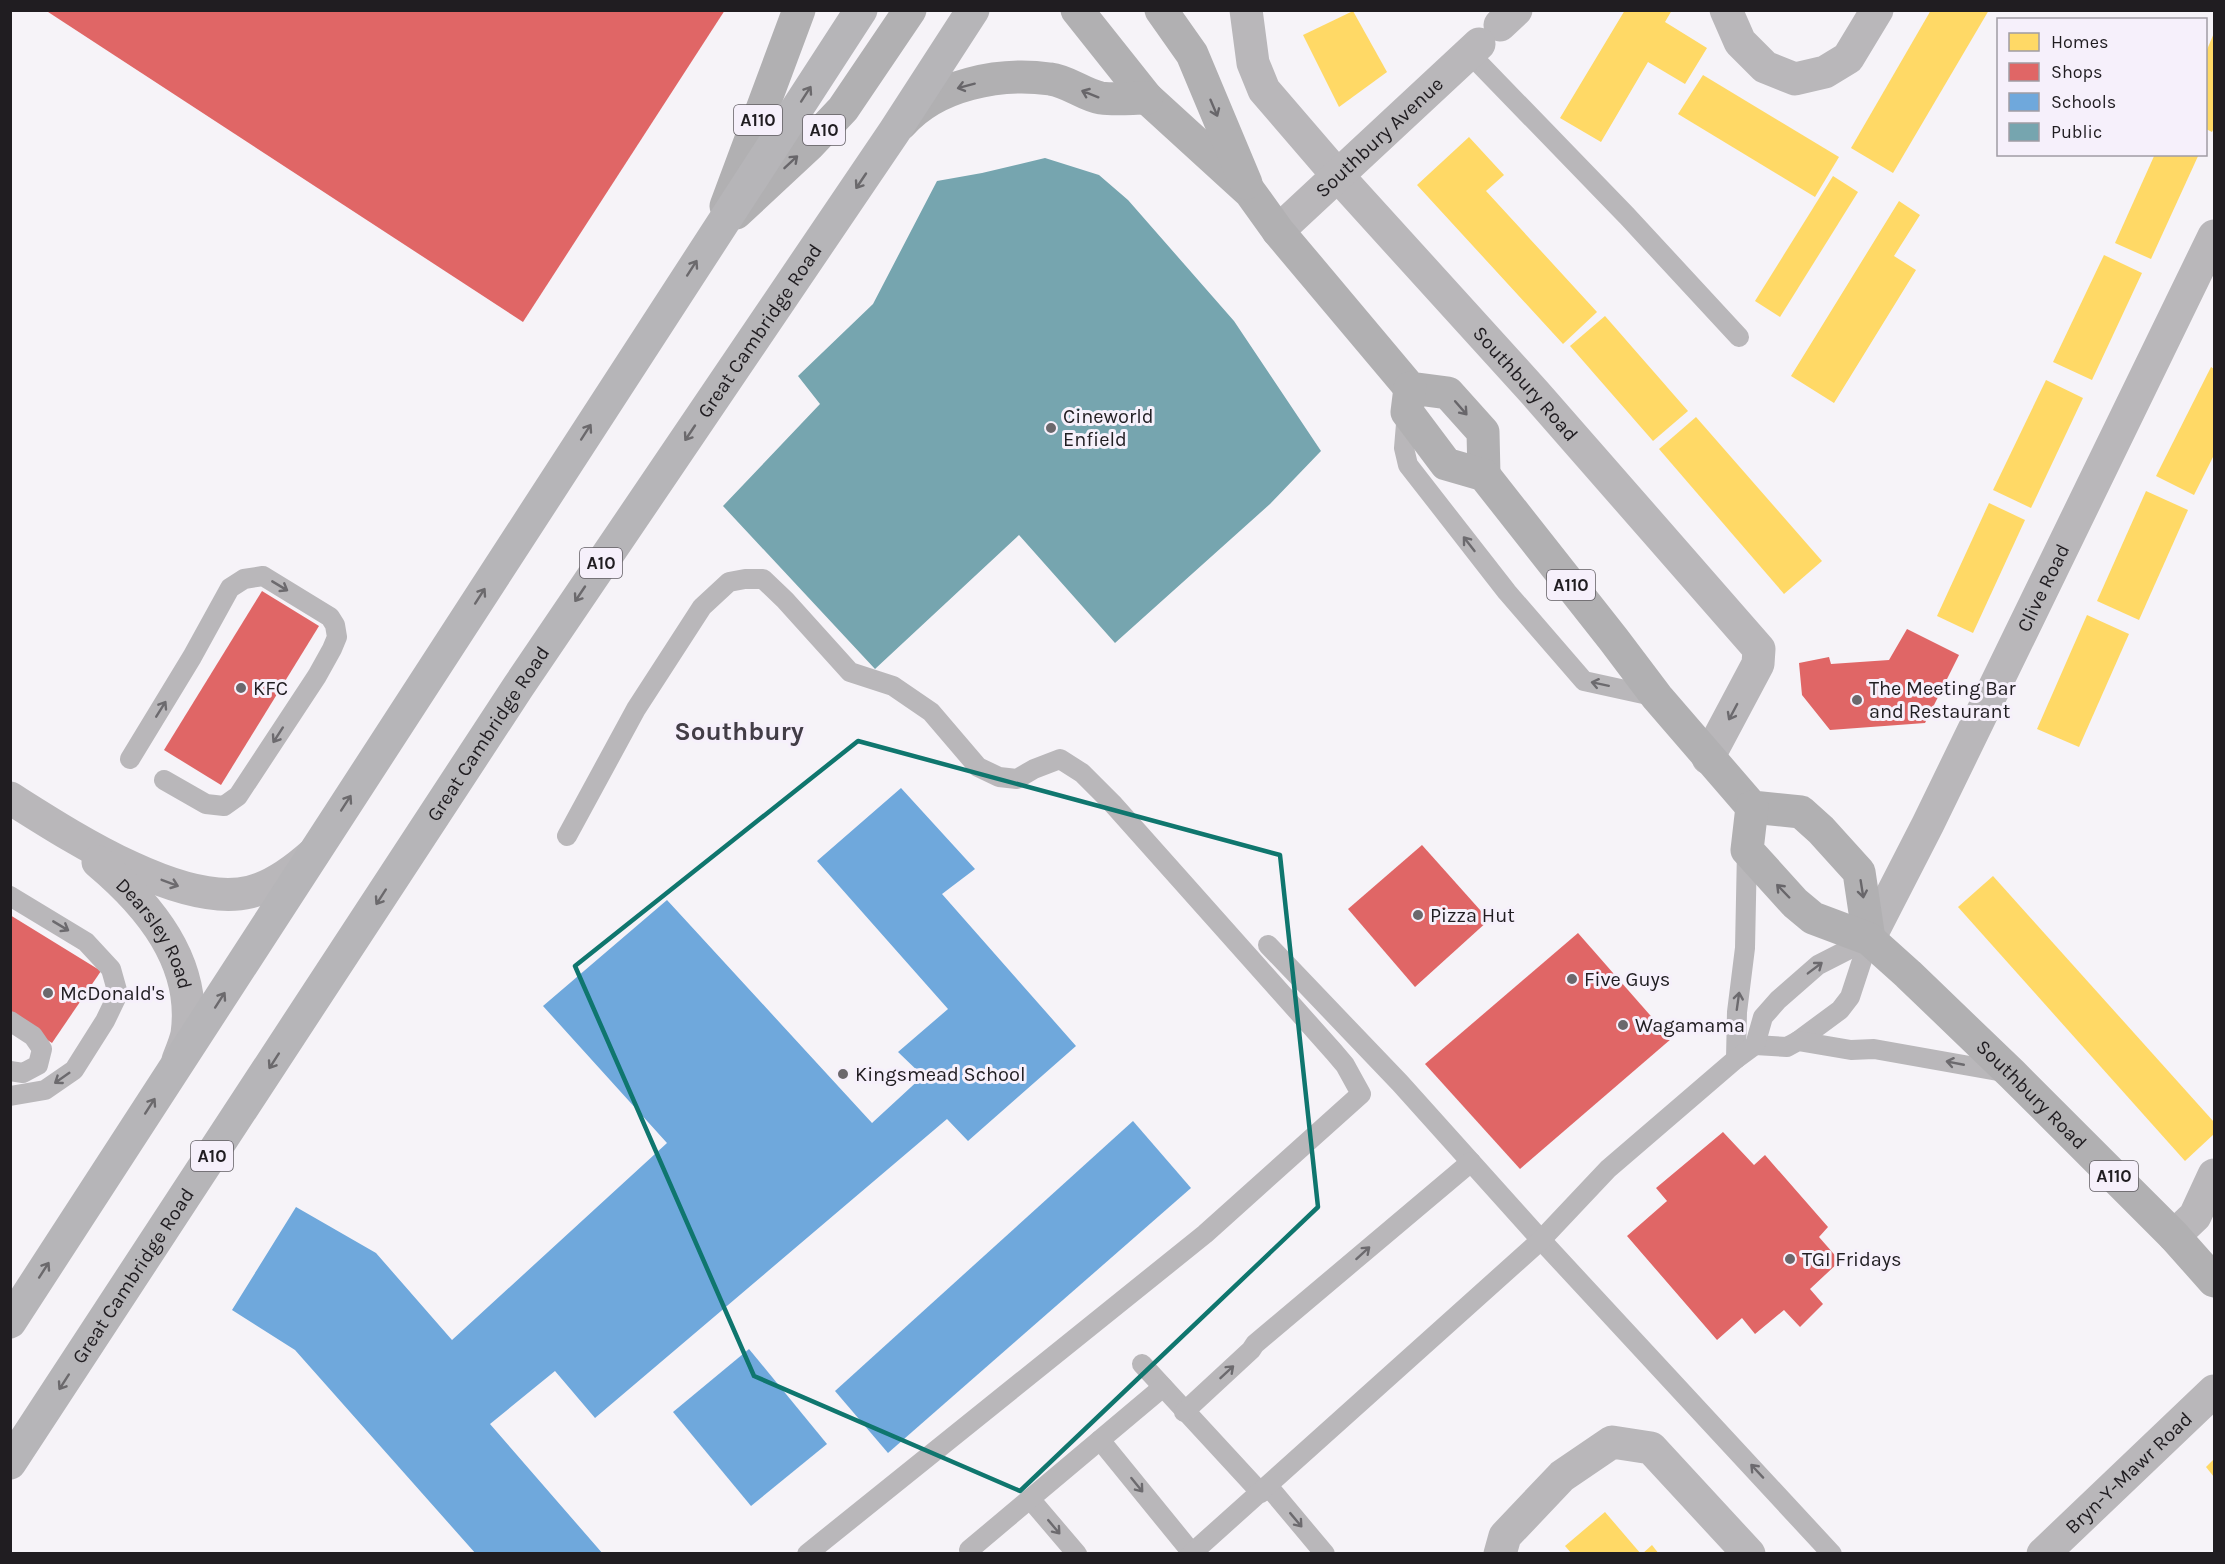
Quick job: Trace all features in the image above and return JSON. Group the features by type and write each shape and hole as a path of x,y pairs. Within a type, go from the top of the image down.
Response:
{"highway":[{"name":"A10","path":"10,1322 861,10"},
{"name":"Great Cambridge Road","path":"10,1463 518,687 894,132 973,10"}],"main road":[{"name":"A110","path":"717,230 799,10"},
{"name":"A10","path":"717,230 809,145 843,109 910,10"},
{"path":"1077,10 1147,98 1250,192 1408,400 1446,464 1484,475 1482,432 1448,393 1408,400"},
{"path":"1161,10 1192,54 1250,192"},
{"path":"894,132 905,119 936,97 954,89 996,79 1024,77 1053,79 1101,98 1147,98"},
{"name":"A110","path":"1484,475 1657,697 1752,807"},
{"path":"1747,850 1752,807 1801,812 1821,830 1859,872 1869,939"},
{"name":"Southbury Road","path":"1747,850 1795,903 1813,918 1869,939 2012,1074 2174,1236 2214,1281"}],"street":[{"name":"Southbury Road","path":"1246,10 1253,63 1264,90 1338,176 1535,393 1759,649 1758,664 1708,758"},
{"path":"1726,10 1740,42 1766,67 1795,79 1825,72 1848,58 1877,10"},
{"name":"Southbury Avenue","path":"1278,231 1491,33"},
{"name":"Clive Road","path":"1869,939 1928,824 2214,236"},
{"name":"Dearsley Road","path":"10,798 60,830 133,868 180,887 209,894 229,895 262,888 295,870 314,852"},
{"name":"Dearsley Road","path":"60,830 123,884 150,913 171,946 184,978 189,1008 187,1036 176,1066"},
{"path":"2174,1236 2195,1216 2214,1175"},
{"name":"Bryn-Y-Mawr Road","path":"2043,1554 2214,1391"},
{"path":"1500,1554 1505,1536 1562,1476 1612,1442 1651,1448 1749,1554"}],"lane":[{"path":"1491,33 1627,216 1740,337"},
{"path":"1408,400 1404,448 1408,465 1507,592 1584,681 1657,697"},
{"path":"130,759 192,657 230,588 244,579 263,576 330,617 335,625 337,637 332,649 317,676 238,796 224,806 207,804 164,780"},
{"path":"567,836 636,709 702,607 729,582 763,579 850,672 893,686 931,712 978,767 999,777 1017,780 1034,769 1060,759 1082,773 1112,803 1334,1052 1361,1094 1205,1234 807,1554"},
{"path":"1736,1059 1737,1012 1745,948 1747,850"},
{"path":"10,896 86,942 111,969 117,994 105,1021 74,1070 45,1090 10,1096"},
{"path":"1755,1045 1787,1047 1840,1010 1850,997 1869,939"},
{"path":"1100,1440 1191,1553 1541,1240 1608,1169 1755,1045 1763,1017 1778,1000 1818,965 1869,939"},
{"path":"1268,945 1400,1083 1541,1240 1793,1509 1832,1554"},
{"path":"10,1021 33,1036 42,1049 38,1065 23,1073 10,1071"},
{"path":"1798,1041 1851,1050 1874,1049 2012,1074"},
{"path":"1184,1412 1255,1344 1471,1162"},
{"path":"1142,1364 1184,1412 1264,1490 1324,1554"},
{"path":"971,1552 1163,1387"},
{"path":"1031,1500 1077,1554"}],"highlighted area":[{"path":"858,741 1280,855 1318,1207 1020,1491 754,1376 575,966"}],"building: Homes":[{"path":"1625,10 1672,10 1665,22 1707,48 1685,84 1648,62 1601,142 1560,118"},
{"path":"1931,10 1989,10 1893,173 1851,148"},
{"path":"1353,11 1387,72 1339,107 1303,35"},
{"path":"2214,33 2214,128 2212,132 2207,130 2207,50"},
{"path":"1703,75 1839,157 1815,197 1678,114"},
{"path":"1469,137 1504,175 1486,191 1597,312 1563,344 1417,185"},
{"path":"2154,156 2198,156 2151,259 2115,243"},
{"path":"1833,176 1858,192 1780,317 1755,301"},
{"path":"1899,201 1920,215 1894,256 1916,270 1834,403 1791,376"},
{"path":"2104,255 2142,273 2092,380 2053,362"},
{"path":"1605,316 1688,411 1653,441 1570,346"},
{"path":"2211,367 2214,369 2214,455 2194,495 2156,476"},
{"path":"2046,380 2083,398 2031,508 1993,490"},
{"path":"1696,417 1822,561 1784,594 1659,449"},
{"path":"2146,491 2188,510 2139,620 2097,601"},
{"path":"1989,503 2025,520 1973,633 1937,616"},
{"path":"2087,615 2129,634 2079,747 2037,729"},
{"path":"1993,876 2214,1122 2214,1134 2185,1161 1958,907"},
{"path":"2214,1459 2214,1477 2206,1467"},
{"path":"1605,1512 1641,1554 1572,1554 1565,1546"},
{"path":"1652,1545 1659,1554 1642,1554"}],"building: Shops":[{"path":"45,10 725,10 523,322"},
{"name":"KFC","path":"262,591 319,626 221,785 164,750"},
{"path":"1907,629 1959,655 1925,723 1830,730 1802,695 1799,663 1829,657 1831,664 1889,660"},
{"name":"Pizza Hut","path":"1422,845 1489,920 1415,987 1348,909"},
{"name":"McDonald's","path":"10,915 101,971 52,1043 10,1016"},
{"path":"1578,933 1671,1039 1520,1169 1425,1064"},
{"path":"1723,1132 1754,1165 1765,1155 1828,1227 1819,1237 1840,1261 1810,1289 1823,1304 1800,1327 1784,1310 1755,1334 1742,1318 1717,1340 1627,1236 1667,1201 1656,1188"}],"building: Schools":[{"path":"901,788 975,869 942,894 1076,1046 968,1141 947,1119 595,1418 555,1371 490,1424 603,1554 476,1554 295,1350 232,1310 296,1207 376,1253 452,1340 667,1143 543,1006 667,900 872,1123 923,1076 898,1052 948,1009 817,861"},
{"path":"1133,1121 1191,1188 888,1453 835,1391"},
{"path":"749,1349 827,1444 751,1506 673,1412"}],"building: Public":[{"name":"Cineworld Enfield","path":"1045,158 1099,175 1128,200 1234,321 1321,451 1270,504 1115,643 1019,535 875,669 723,506 820,404 798,376 873,304 937,181"}],"place":[{"name":"Cineworld Enfield","path":"1051,428"},
{"name":"KFC","path":"241,688"},
{"name":"The Meeting Bar and Restaurant","path":"1857,700"},
{"name":"Pizza Hut","path":"1418,915"},
{"name":"Five Guys","path":"1572,979"},
{"name":"McDonald's","path":"48,993"},
{"name":"Wagamama","path":"1623,1025"},
{"name":"Kingsmead School","path":"843,1074"},
{"name":"TGI Fridays","path":"1790,1259"}],"district":[{"name":"Southbury","path":"739,731"}]}
